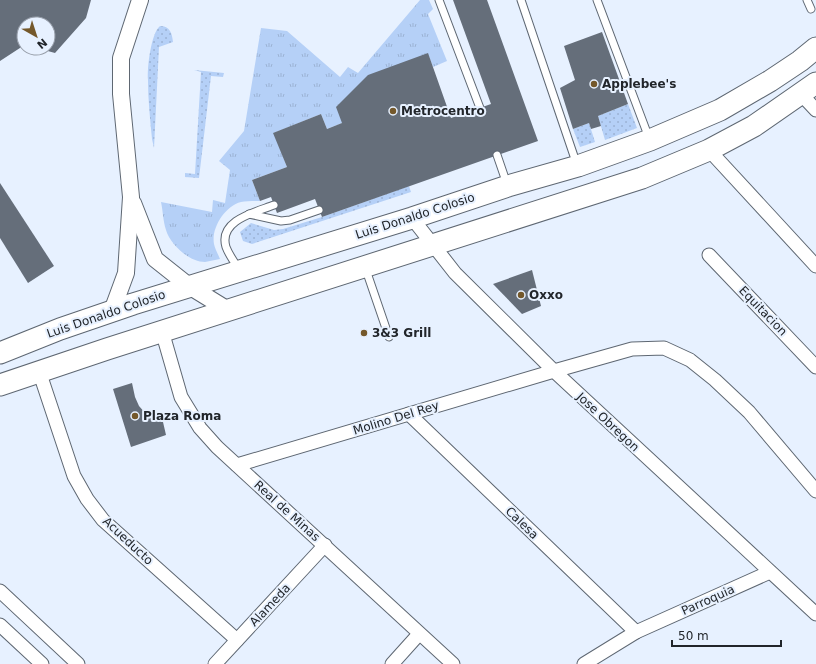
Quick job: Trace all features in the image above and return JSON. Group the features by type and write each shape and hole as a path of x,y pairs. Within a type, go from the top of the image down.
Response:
{"main road":[{"name":"Luis Donaldo Colosio","path":"0,353 60,329 189,286 412,218 508,186 578,166 650,140 720,110 770,81 800,61 816,48"},
{"path":"0,385 162,331 642,178 709,150 754,126 808,88"}],"street":[{"path":"112,312 126,273 131,198 121,94 121,58 140,0"},
{"path":"808,88 816,110"},
{"path":"709,150 816,266"},
{"path":"131,198 155,258 189,286 228,310"},
{"name":"Jose Obregon","path":"412,218 455,273 554,371 816,614"},
{"name":"Equitacion","path":"709,255 816,367"},
{"name":"Real de Minas","path":"162,331 181,397 200,428 217,447 453,664"},
{"name":"Molino Del Rey","path":"237,465 632,349 664,348 690,360 715,380 749,412 816,491"},
{"name":"Acueducto","path":"39,371 74,476 91,504 103,520 237,640"},
{"name":"Calesa","path":"409,414 636,632"},
{"name":"Alameda","path":"215,664 325,545"},
{"name":"Parroquia","path":"584,664 636,632 770,572"},
{"path":"0,590 78,664"},
{"path":"0,624 42,664"},
{"path":"392,664 420,634"}],"lane":[{"path":"439,0 480,108"},
{"path":"521,0 578,166"},
{"path":"597,0 650,140"},
{"path":"807,0 811,9"},
{"path":"497,155 508,186"},
{"path":"240,270 230,256 226,246 225,236 229,228 236,220 274,205"},
{"path":"249,214 281,221 290,220 319,210"},
{"path":"365,266 389,337"}],"green space":[{"path":"420,0 429,0 433,9 428,14 447,61 433,67 428,54 342,123 327,129 321,114 274,133 287,167 252,180 260,201 241,202 235,204 220,218 215,231 214,246 220,259 205,262 199,261 187,256 181,251 168,235 164,223 161,202 212,212 213,200 225,203 230,170 219,161 244,131 261,28 287,31 340,77 348,67 358,73"},
{"path":"160,26 166,27 170,31 173,42 159,47 154,148 149,109 148,67 154,36"},
{"path":"194,70 224,73 223,77 211,76 199,178 185,177 185,173 195,174 201,72"},
{"path":"628,104 637,128 605,140 598,116"},
{"path":"589,123 595,142 580,147 573,129"},
{"path":"409,186 411,192 252,244 243,241 240,232 251,223 274,230 283,229 322,217"}],"building":[{"path":"0,0 91,0 86,18 56,52 56,16 16,16 16,51 0,61"},
{"name":"Metrocentro","path":"453,0 487,0 538,141 322,217 315,199 277,213 271,197 260,201 252,180 287,167 273,133 321,114 327,129 342,123 336,107 368,75 428,53 451,118 491,104"},
{"name":"Applebee's","path":"602,32 628,104 598,116 601,126 591,129 589,123 573,129 560,88 575,80 564,46"},
{"path":"0,183 54,266 28,283 0,238"},
{"name":"Oxxo","path":"532,270 541,306 522,314 493,284"},
{"name":"Plaza Roma","path":"132,383 135,397 139,406 146,414 163,422 166,435 131,447 113,389"}],"place":[{"name":"Applebee's","path":"594,84"},
{"name":"Metrocentro","path":"393,111"},
{"name":"Oxxo","path":"521,295"},
{"name":"3&3 Grill","path":"364,333"},
{"name":"Plaza Roma","path":"135,416"}]}
